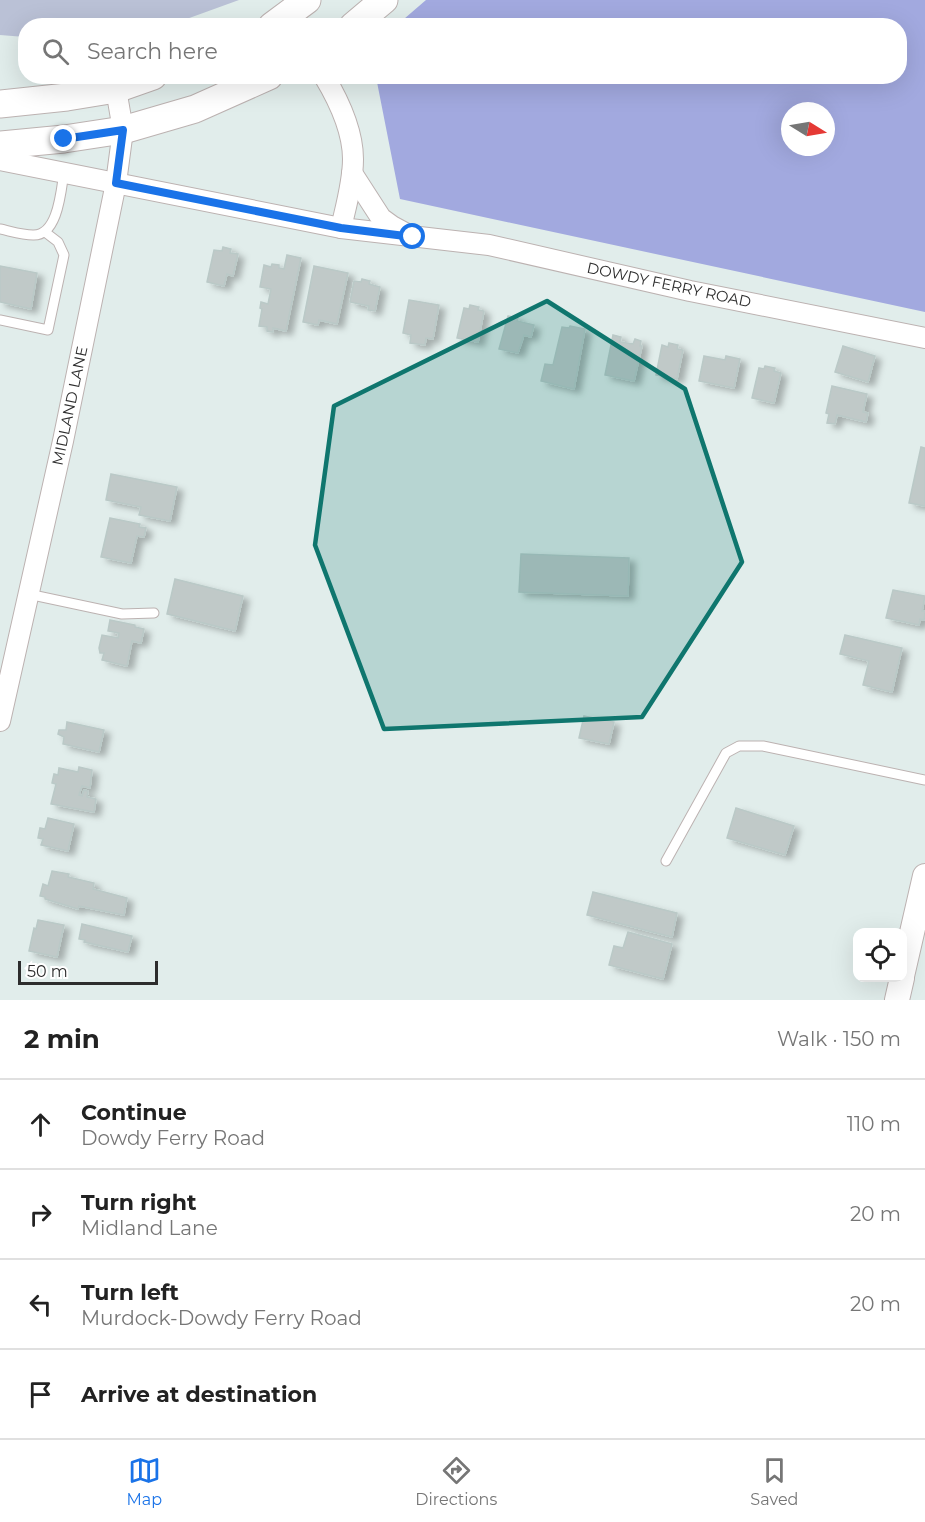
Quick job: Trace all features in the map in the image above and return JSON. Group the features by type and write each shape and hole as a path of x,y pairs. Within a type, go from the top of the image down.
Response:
{"main road":[{"path":"288,18 308,0"},
{"path":"363,18 384,0"},
{"path":"0,104 67,97 116,89 130,84"},
{"path":"0,145 123,130 195,109 251,84"}],"street":[{"path":"329,84 337,97 349,130 353,158 341,228"},
{"name":"MIDLAND LANE","path":"0,721 65,429 116,183 123,130 116,89"},
{"name":"DOWDY FERRY ROAD","path":"0,160 341,228 489,245 690,291 925,338"},
{"name":"DOWDY FERRY ROAD","path":"352,173 381,218 413,237"},
{"path":"907,955 925,876"},
{"path":"897,1000 901,982"}],"lane":[{"path":"0,229 35,236 45,232 52,224 64,172"},
{"path":"0,320 48,330 64,255 58,242 45,232"},
{"path":"28,594 122,614 154,613"},
{"path":"666,861 726,753 739,746 763,746 925,780"}],"highlighted area":[{"path":"547,301 685,389 742,562 642,717 384,729 315,545 334,406"}],"shaded area":[{"path":"0,0 239,0 189,18 18,18 18,36 0,35"},
{"path":"426,0 925,0 925,312 400,199 377,84 907,84 907,18 405,18"}],"building":[{"path":"223,247 231,249 230,253 238,254 233,276 227,274 224,286 207,282 214,250 222,251"},
{"path":"287,255 301,258 286,331 273,328 273,332 267,331 267,327 259,326 261,302 268,304 271,289 260,287 264,265 271,267 272,264 279,265 279,268 284,269"},
{"path":"0,266 37,273 31,309 0,302"},
{"path":"314,266 348,273 337,324 319,320 318,325 303,322"},
{"path":"362,279 380,287 375,311 368,310 369,306 350,302 354,281 361,282"},
{"path":"409,300 439,305 433,339 426,338 425,345 410,343 411,335 403,333"},
{"path":"470,305 484,311 478,342 457,338 464,308 469,309"},
{"path":"508,316 534,325 531,337 524,335 518,353 499,349"},
{"path":"570,326 585,329 574,389 541,381 545,364 553,365 562,327 569,328"},
{"path":"613,335 621,337 620,342 633,344 635,339 641,341 640,346 642,346 634,381 605,375"},
{"path":"669,343 678,345 677,349 683,350 677,379 656,375 662,345 668,347"},
{"path":"843,346 875,356 868,382 835,372"},
{"path":"704,356 725,360 726,356 740,359 734,388 699,381"},
{"path":"765,366 775,368 774,371 781,373 774,403 752,398 759,368 764,369"},
{"path":"832,386 867,394 863,412 868,413 866,422 837,415 835,424 827,423 829,414 826,413"},
{"path":"921,447 925,448 925,506 909,503"},
{"path":"111,474 177,487 170,521 139,515 141,507 106,500"},
{"path":"110,518 140,524 139,527 146,528 144,537 137,536 131,563 101,557"},
{"path":"521,554 629,558 628,596 519,592"},
{"path":"175,579 243,596 235,631 167,614"},
{"path":"893,590 925,596 922,611 925,611 924,620 920,619 919,625 886,618"},
{"path":"110,620 144,629 141,643 132,641 127,666 102,660 104,653 100,653 99,648 102,635 118,638 119,633 108,631"},
{"path":"845,635 902,648 892,692 863,685 869,661 840,654"},
{"path":"584,716 614,722 609,744 579,738"},
{"path":"67,722 104,730 99,752 63,744 64,737 58,734 59,730 66,730"},
{"path":"79,767 92,770 90,788 82,786 79,795 82,796 84,790 88,791 87,797 96,799 94,812 51,804 56,784 52,783 54,774 58,775 59,768 78,772"},
{"path":"736,808 794,826 785,855 727,838"},
{"path":"48,818 74,824 68,851 41,845 43,839 38,838 40,828 45,829"},
{"path":"52,871 94,883 93,889 127,898 124,915 79,906 78,909 40,896 43,884 48,886"},
{"path":"593,892 677,913 672,937 587,915"},
{"path":"38,920 64,925 57,957 29,951"},
{"path":"82,924 132,936 128,952 79,939"},
{"path":"628,932 672,944 663,979 609,965 614,946 623,948"}],"route":[{"path":"64,139 123,130 116,183 341,228 413,237"}]}
